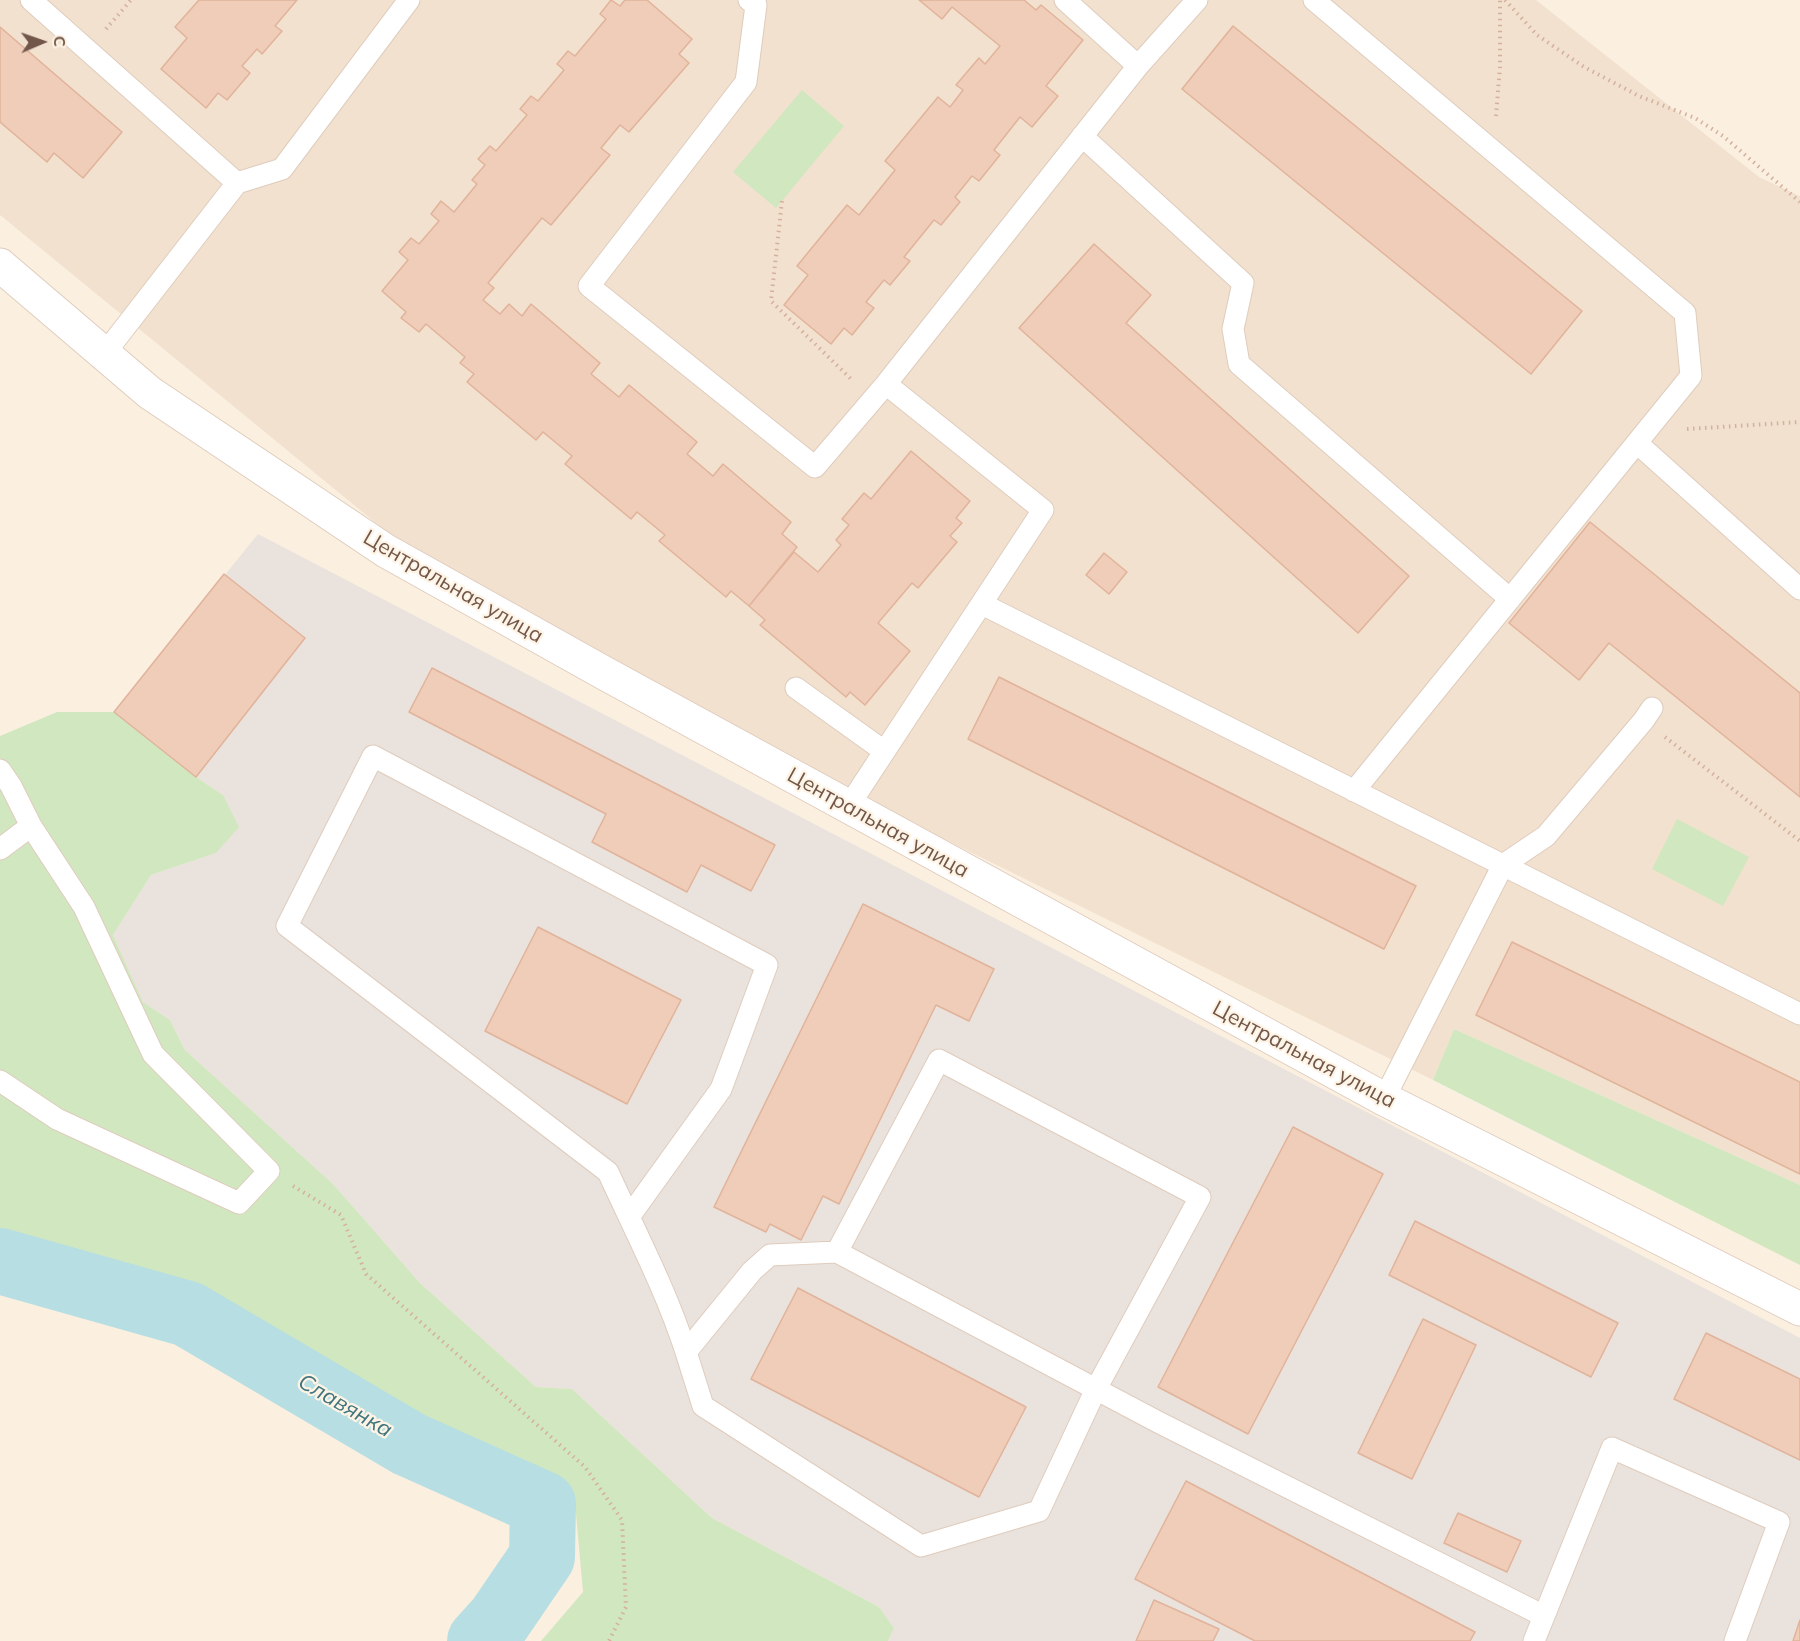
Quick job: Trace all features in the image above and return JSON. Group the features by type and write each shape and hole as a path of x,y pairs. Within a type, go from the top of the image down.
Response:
{"street":[{"name":"Центральная улица","path":"0,265 150,393 386,551 848,807 1384,1099 1800,1309"}],"lane":[{"path":"31,0 237,183"},
{"path":"105,353 237,183 282,169 409,0"},
{"path":"749,0 756,5 746,82 589,286 815,467 1138,66 1197,0"},
{"path":"1065,0 1138,66"},
{"path":"1314,0 1685,313 1691,376 1354,791"},
{"path":"1082,136 1243,283 1233,329 1239,364 1510,598"},
{"path":"848,807 1043,510 878,391"},
{"path":"1642,436 1800,589"},
{"path":"982,604 1800,1014"},
{"path":"796,688 884,751"},
{"path":"1384,1099 1503,866 1546,836 1648,714"},
{"path":"629,1217 721,1089 767,965 374,756 287,926 608,1172 675,1318 703,1406 921,1546 1039,1511 1096,1389 1200,1197 939,1060 837,1252"},
{"path":"0,770 11,786 31,826 84,907 153,1054 269,1171 239,1203 57,1119 0,1082"},
{"path":"0,849 31,826"},
{"path":"686,1352 752,1271 770,1255 837,1252 1096,1389 1544,1616"},
{"path":"1534,1641 1612,1448 1779,1522 1735,1641"}],"path":[{"path":"88,51 131,0"},
{"path":"1493,152 1500,67 1500,0"},
{"path":"1505,0 1537,35 1584,67 1639,96 1695,118 1723,136 1800,202"},
{"path":"782,201 771,301 878,391"},
{"path":"1642,436 1690,429 1800,423"},
{"path":"1648,714 1800,841"},
{"path":"269,1171 341,1215 366,1274 585,1467 622,1520 627,1607 609,1641"}],"shaded area":[{"path":"0,0 1536,0 1759,177 1800,196 1800,1185 1454,1029 1433,1080 893,814 404,546 0,215"},
{"path":"258,534 1800,1338 1800,1641 888,1641 894,1628 879,1607 712,1518 572,1389 536,1387 420,1283 333,1184 185,1050 170,1020 143,1002 113,935 151,875 216,853 223,795 196,777 114,712"}],"green space":[{"path":"802,90 844,126 776,208 733,172"},
{"path":"57,712 114,712 196,777 223,795 239,827 216,853 151,875 113,935 143,1002 170,1020 185,1050 333,1184 420,1283 536,1387 572,1389 712,1518 879,1607 894,1628 888,1641 541,1641 583,1592 575,1503 524,1470 421,1423 334,1371 244,1326 145,1289 0,1246 0,736"},
{"path":"1677,819 1749,857 1723,906 1652,869"},
{"path":"1454,1029 1800,1185 1800,1265 1433,1080"}],"building":[{"path":"199,0 297,0 275,26 282,31 262,54 257,49 242,66 250,73 227,100 218,93 206,108 161,69 187,38 175,27"},
{"path":"611,0 620,6 625,0 647,0 692,39 679,54 689,63 629,132 620,125 601,148 610,155 551,225 542,218 488,283 494,288 483,300 500,314 509,304 522,316 531,304 600,363 591,374 619,397 629,385 697,442 687,454 713,476 723,464 791,522 782,534 797,547 749,606 731,591 726,597 659,541 665,535 637,512 631,519 565,464 572,456 543,432 536,440 467,382 474,374 460,363 465,357 426,324 419,332 401,318 406,312 382,291 408,260 399,252 411,238 419,244 439,221 431,214 441,201 454,212 477,184 472,180 485,165 478,159 490,146 496,151 527,115 520,109 531,96 538,101 564,70 557,64 568,51 575,56 606,19 600,14"},
{"path":"919,0 1024,0 1036,10 1041,5 1083,40 1046,86 1058,96 1032,127 1020,117 994,150 1000,155 979,181 972,176 955,197 960,202 941,225 934,220 904,257 910,261 890,285 884,280 866,302 874,308 852,335 844,328 831,344 784,305 808,275 797,266 847,205 859,215 895,170 885,161 938,97 950,107 963,90 956,85 979,58 985,64 1000,46 952,7 942,19"},
{"path":"1233,26 1582,311 1531,374 1182,89"},
{"path":"0,27 122,132 83,178 54,153 47,162 0,122"},
{"path":"1094,244 1151,295 1126,323 1409,576 1358,633 1019,328"},
{"path":"911,451 970,501 956,518 962,523 950,536 957,542 918,588 912,583 878,623 910,651 865,705 850,692 846,697 760,625 765,620 749,606 794,552 818,572 841,545 836,540 849,525 842,519 864,493 871,499"},
{"path":"1590,522 1800,693 1800,797 1609,643 1579,680 1509,623"},
{"path":"1104,553 1127,572 1109,594 1086,575"},
{"path":"224,574 305,638 196,777 114,712"},
{"path":"432,668 775,845 751,891 701,865 687,892 592,842 606,814 409,712"},
{"path":"999,677 1416,886 1384,949 968,739"},
{"path":"863,904 994,969 969,1021 936,1005 839,1204 823,1196 801,1240 770,1224 766,1232 714,1207"},
{"path":"538,927 681,1000 627,1104 485,1031"},
{"path":"1512,942 1800,1082 1800,1174 1476,1015"},
{"path":"1293,1127 1383,1174 1248,1434 1158,1387"},
{"path":"1415,1221 1618,1323 1591,1377 1389,1275"},
{"path":"798,1288 1026,1407 979,1497 751,1379"},
{"path":"1423,1319 1476,1345 1412,1479 1358,1453"},
{"path":"1706,1333 1800,1379 1800,1460 1674,1399"},
{"path":"1186,1481 1475,1632 1470,1641 1255,1641 1135,1579"},
{"path":"1458,1513 1521,1541 1507,1572 1444,1543"},
{"path":"1154,1600 1219,1629 1213,1641 1136,1641"},
{"path":"1800,1620 1800,1641 1793,1641"}],"waterway":[{"name":"Славянка","path":"0,1261 188,1314 409,1444 543,1504 542,1557 499,1620 480,1641"}]}
